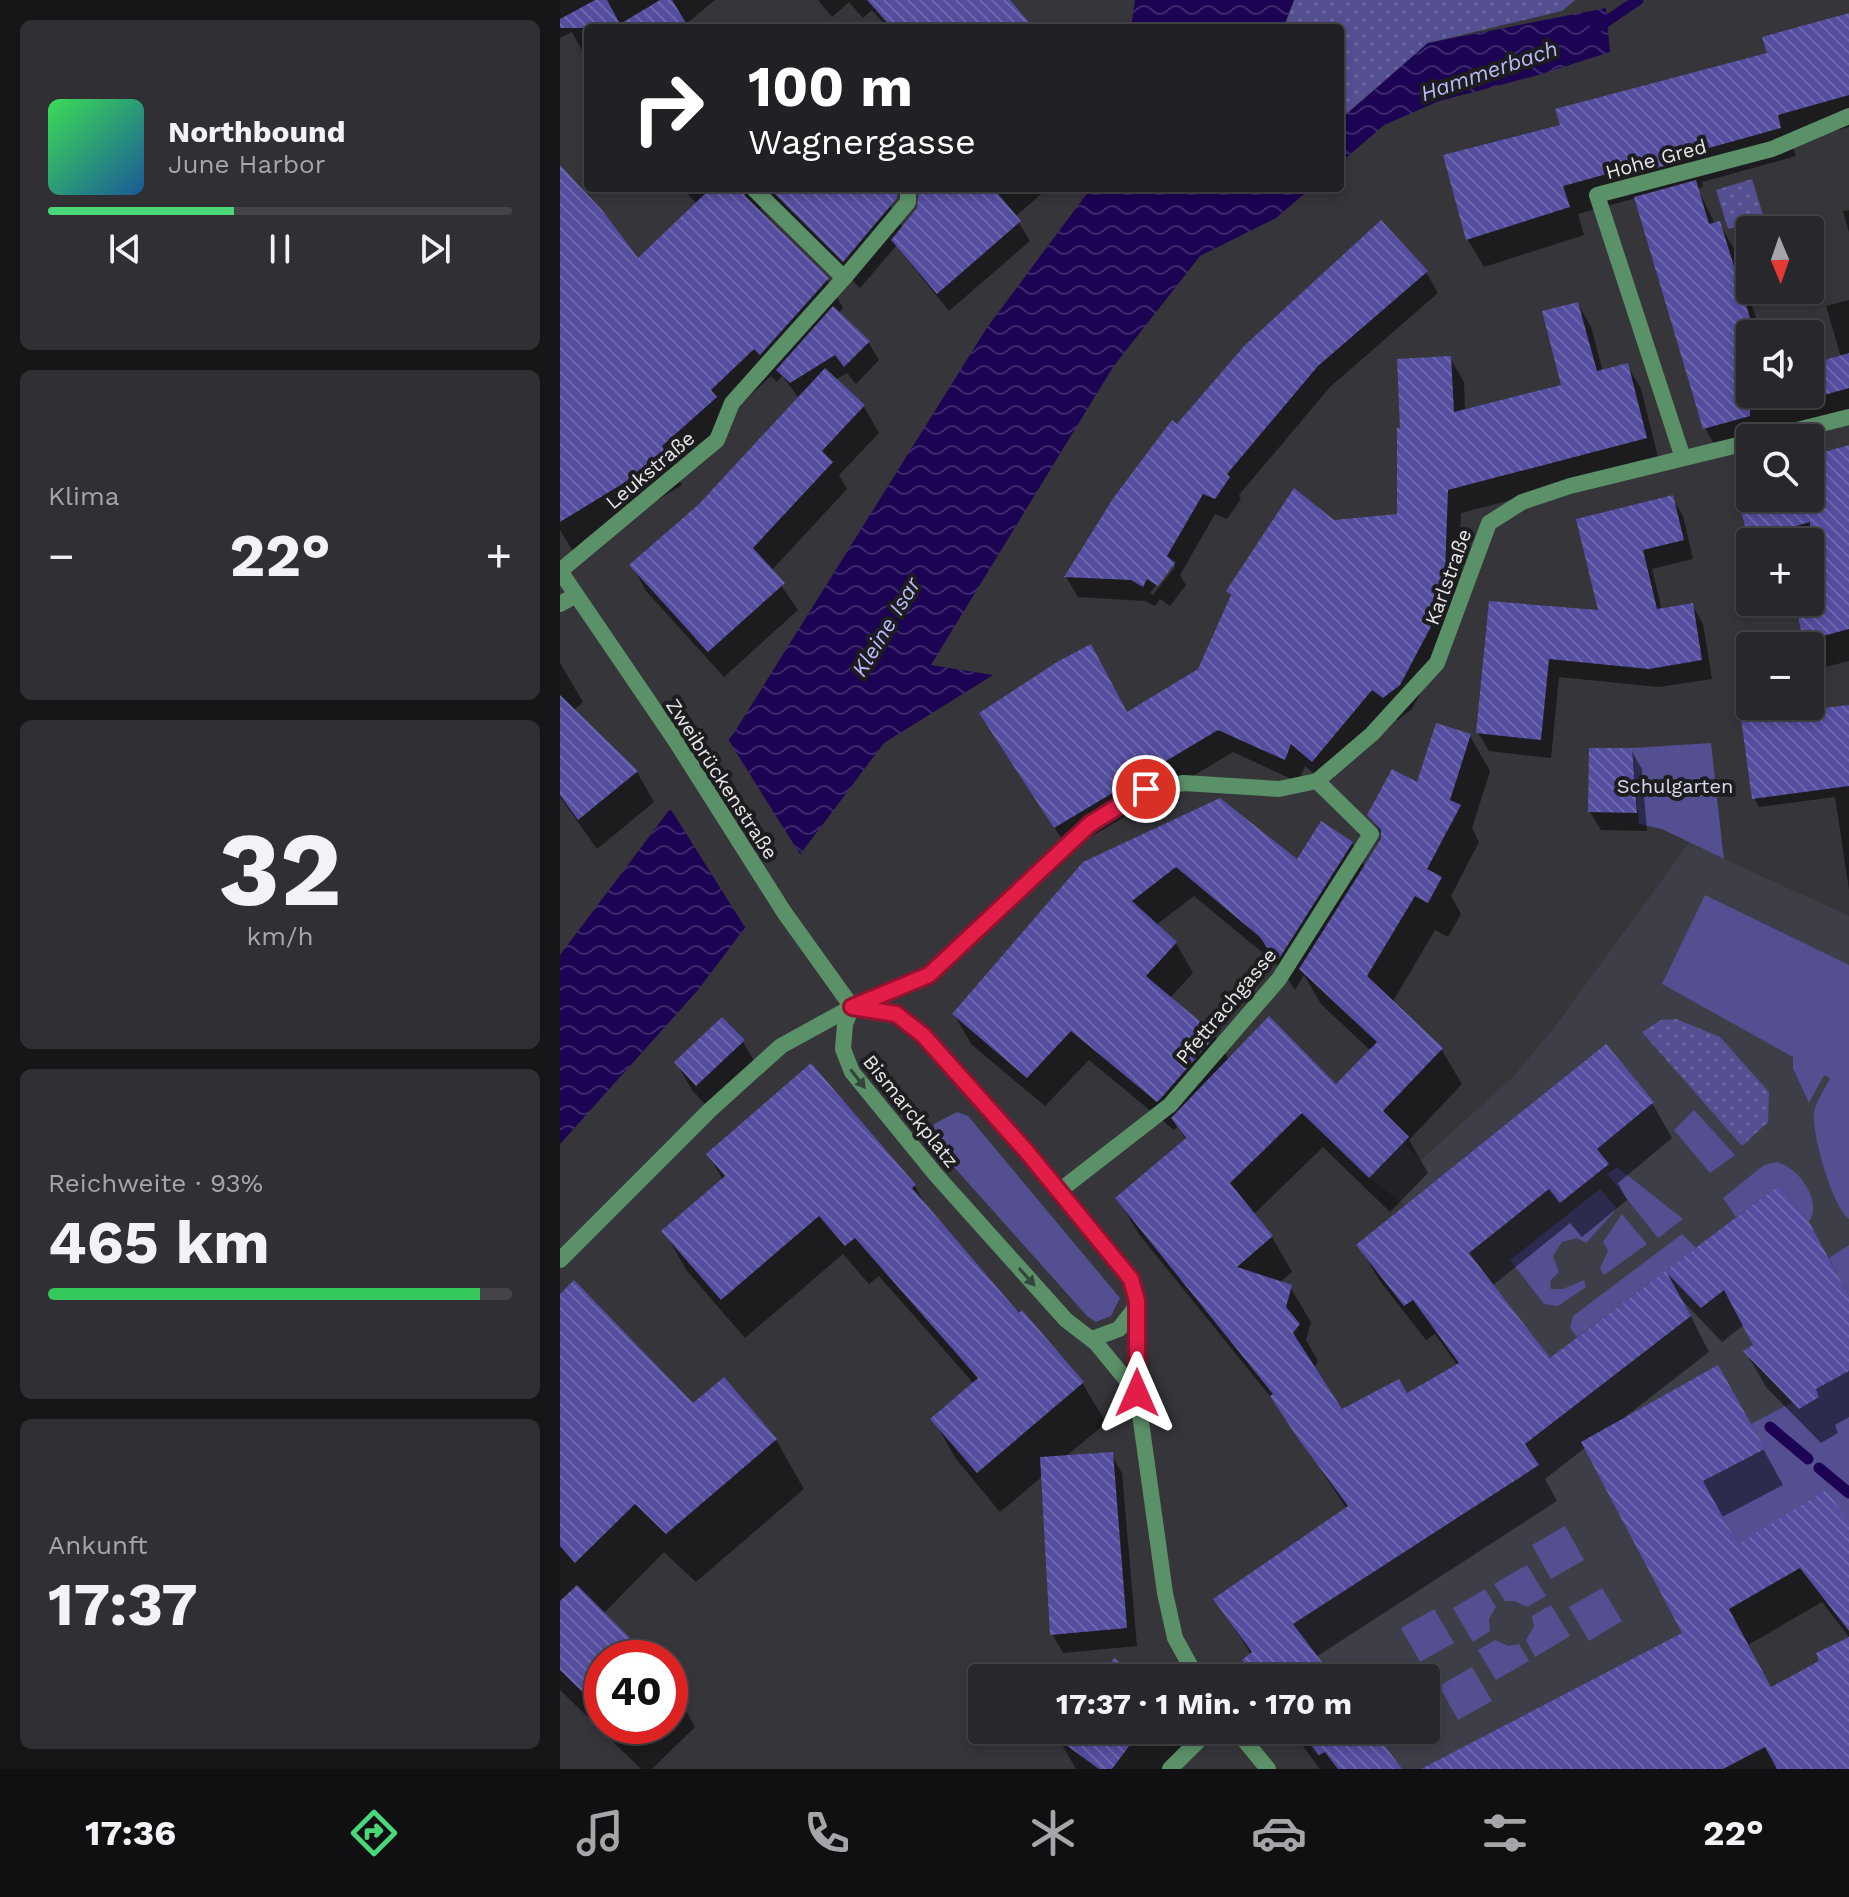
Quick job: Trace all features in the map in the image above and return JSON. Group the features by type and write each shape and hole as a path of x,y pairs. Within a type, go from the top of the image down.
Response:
{"street":[{"name":"Hohe Gred","path":"1683,458 1597,195 1772,149 1849,116"},
{"path":"757,192 844,278"},
{"name":"Leukstraße","path":"560,571 717,440 732,403 908,202 908,192"},
{"path":"1821,424 1849,417"},
{"name":"Karlstraße","path":"560,1260 710,1110 781,1046 852,1007 929,975 1090,824 1146,789 1184,783 1279,789 1317,781 1372,734 1437,663 1489,523 1522,502 1570,486 1736,445"},
{"name":"Zweibrückenstraße","path":"560,571 679,747 784,912 852,1007"},
{"path":"560,604 576,595"},
{"name":"Pfettrachgasse","path":"1058,1192 1170,1105 1279,979 1347,873 1371,834 1317,781"},
{"path":"852,1007 881,1009 909,1022 942,1056 1131,1279 1137,1306 1137,1393 1165,1593 1175,1638 1189,1664"},
{"name":"Bismarckplatz","path":"852,1007 845,1024 843,1049 852,1072 936,1175 1066,1320 1092,1339 1137,1393"},
{"path":"1092,1339 1119,1329 1137,1306"},
{"path":"1170,1769 1195,1744"},
{"path":"1247,1744 1268,1769"}],"shaded area":[{"path":"1689,843 1849,916 1849,1245 1829,1258 1849,1296 1849,1371 1817,1389 1819,1397 1765,1449 1738,1544 1682,1633 1421,1769 1338,1769 1325,1752 1317,1757 1307,1744 1440,1744 1440,1664 1245,1664 1242,1660 1252,1652 1213,1599 1494,1410 1413,1300 1404,1306 1356,1245 1405,1205 1369,1178 1403,1143 1421,1160 1513,1077 1554,1028"}],"green space":[{"path":"1294,0 1575,0 1562,11 1428,43 1344,116 1344,24 1285,24"},
{"path":"1752,179 1763,216 1736,216 1736,227 1728,229 1716,190"},
{"name":"Schulgarten","path":"1711,743 1724,859 1662,829 1639,824 1632,748"},
{"path":"1705,895 1849,965 1849,1219 1830,1185 1814,1123 1816,1104 1830,1078 1824,1075 1809,1103 1793,1068 1793,1057 1662,984"},
{"path":"1676,1019 1720,1037 1769,1092 1768,1122 1742,1146 1642,1032 1661,1020"},
{"path":"1694,1110 1735,1155 1710,1173 1674,1130"},
{"path":"957,1112 968,1116 1120,1298 1111,1316 1096,1322 1087,1316 937,1148 932,1138 934,1124"},
{"path":"1777,1162 1793,1171 1811,1195 1813,1214 1809,1222 1779,1185 1736,1217 1723,1198 1764,1165"},
{"path":"1617,1167 1683,1219 1658,1238 1607,1174"},
{"path":"1600,1189 1616,1207 1615,1211 1586,1243 1577,1238 1562,1242 1553,1256 1559,1272 1550,1281 1551,1289 1563,1289 1584,1280 1586,1287 1558,1306 1544,1304 1510,1260"},
{"path":"1622,1214 1647,1244 1604,1275 1600,1268 1608,1251 1603,1242"},
{"path":"1682,1234 1696,1248 1577,1337 1570,1328 1573,1316"},
{"path":"1849,1245 1849,1296 1829,1258"},
{"path":"1849,1371 1849,1522 1738,1544 1703,1481 1764,1450 1751,1424 1793,1402 1819,1397 1816,1389"},
{"path":"1565,1526 1584,1560 1551,1579 1532,1545"},
{"path":"1527,1565 1546,1596 1527,1607 1515,1601 1505,1601 1494,1584"},
{"path":"1602,1588 1622,1621 1589,1641 1569,1607"},
{"path":"1485,1589 1496,1607 1489,1619 1490,1631 1473,1642 1453,1608"},
{"path":"1551,1605 1570,1636 1535,1657 1526,1640 1534,1626 1532,1616"},
{"path":"1434,1609 1454,1643 1420,1662 1401,1628"},
{"path":"1495,1640 1508,1646 1519,1644 1529,1661 1496,1680 1478,1650"},
{"path":"1472,1667 1492,1701 1458,1720 1440,1685"}],"water":[{"path":"1135,0 1294,0 1285,24 1132,24"},
{"path":"1606,8 1610,52 1535,76 1439,101 1384,125 1344,160 1344,116 1428,43"},
{"name":"Kleine Isar","path":"1088,192 1306,192 1276,218 1200,256 1113,367 931,665 993,675 884,743 698,990 560,1144 560,955 667,813 734,733 986,329"}],"pier":[{"path":"726,736 803,859 748,932 668,805"}],"building":[{"path":"595,0 607,0 620,24 560,28 560,19"},
{"path":"660,0 672,0 687,24 620,24"},
{"path":"867,0 1010,0 1031,24 888,24"},
{"path":"1849,13 1849,95 1778,115 1781,128 1687,154 1689,159 1627,176 1625,169 1563,186 1570,207 1466,240 1443,155 1560,125 1555,109 1767,53 1762,37"},
{"path":"560,165 602,210 638,258 707,192 744,192 829,278 760,355 754,349 711,390 717,397 662,446 668,456 560,522"},
{"path":"1696,180 1709,224 1720,221 1736,273 1736,304 1746,304 1751,320 1736,320 1736,408 1750,408 1750,416 1703,429 1634,197"},
{"path":"773,192 897,192 897,198 843,262"},
{"path":"919,192 996,192 1021,221 937,294 891,240 917,208"},
{"path":"1381,220 1428,271 1318,366 1227,474 1230,477 1215,499 1203,494 1167,556 1175,563 1158,586 1147,579 1143,587 1131,580 1064,577 1114,497 1172,420 1177,424 1245,345"},
{"path":"1578,302 1597,371 1628,363 1647,438 1448,490 1444,602 1400,685 1383,698 1372,690 1312,762 1291,744 1285,760 1218,730 1054,828 979,713 1057,662 1091,644 1127,712 1198,669 1231,595 1226,591 1294,488 1334,520 1397,514 1397,428 1400,428 1397,359 1451,356 1454,412 1561,385 1542,311"},
{"path":"833,306 870,341 844,367 835,355 790,383 776,370"},
{"path":"1849,353 1849,388 1824,395 1824,360"},
{"path":"825,368 865,405 822,451 833,462 753,548 785,583 708,652 629,565 698,505"},
{"path":"1849,445 1849,629 1824,636 1824,632 1802,632 1798,616 1824,616 1824,528 1810,528 1810,522 1788,528 1746,528 1741,512 1824,512 1824,452"},
{"path":"1673,495 1684,540 1643,550 1657,609 1693,603 1702,660 1649,669 1549,659 1541,740 1476,733 1489,601 1598,610 1576,519"},
{"path":"560,695 638,771 578,820 560,795"},
{"path":"1849,705 1849,786 1752,799 1741,720 1824,720 1824,708"},
{"path":"1436,723 1471,734 1450,800 1461,805 1427,869 1442,877 1428,903 1415,896 1367,976 1443,1048 1383,1111 1409,1137 1369,1178 1302,1113 1230,1183 1273,1236 1237,1267 1292,1285 1286,1307 1300,1324 1293,1333 1342,1409 1399,1379 1407,1393 1459,1363 1413,1300 1404,1306 1356,1245 1606,1044 1654,1102 1597,1149 1609,1164 1560,1203 1549,1189 1469,1253 1550,1358 1779,1185 1809,1222 1849,1296 1849,1371 1816,1389 1819,1397 1799,1409 1743,1351 1753,1345 1724,1290 1701,1308 1667,1273 1691,1316 1525,1444 1539,1465 1293,1624 1323,1664 1245,1664 1242,1660 1252,1652 1213,1599 1348,1506 1297,1437 1270,1396 1273,1394 1115,1198 1186,1138 1171,1118 1269,1016 1336,1084 1377,1042 1299,969 1381,839 1381,830 1367,815 1392,769 1417,782"},
{"path":"1589,748 1632,748 1637,813 1588,812"},
{"path":"1220,798 1297,859 1321,821 1353,842 1277,962 1260,937 1176,867 1132,901 1177,942 1146,976 1216,1035 1157,1102 1071,1031 1027,1078 952,1014 1083,862"},
{"path":"722,1017 745,1040 696,1086 674,1062"},
{"path":"811,1063 916,1185 912,1188 1019,1313 1022,1310 1084,1382 977,1473 930,1419 978,1378 855,1238 845,1246 819,1216 721,1300 661,1231 725,1176 706,1154"},
{"path":"574,1280 693,1403 724,1377 777,1439 666,1534 635,1504 575,1563 560,1546 560,1294"},
{"path":"1718,1365 1765,1449 1703,1481 1738,1544 1826,1490 1849,1522 1849,1631 1800,1568 1729,1609 1771,1687 1819,1661 1816,1653 1849,1637 1849,1769 1777,1769 1765,1747 1723,1769 1421,1769 1682,1633 1581,1442"},
{"path":"1113,1452 1127,1628 1050,1635 1040,1457"},
{"path":"577,1585 632,1640 584,1640 584,1693 560,1670 560,1601"},
{"path":"1065,1744 1131,1744 1112,1769 1099,1769"},
{"path":"1310,1744 1383,1744 1402,1769 1338,1769 1325,1752 1319,1755"}],"waterway":[{"name":"Hammerbach","path":"1595,29 1638,0"},
{"path":"1770,1427 1808,1459"},
{"path":"1819,1468 1849,1493"}],"route":[{"path":"1137,1393 1137,1301 1131,1279 1027,1152 923,1035 896,1014 881,1009 852,1007 929,975 1034,873 1090,824 1146,789"}]}
